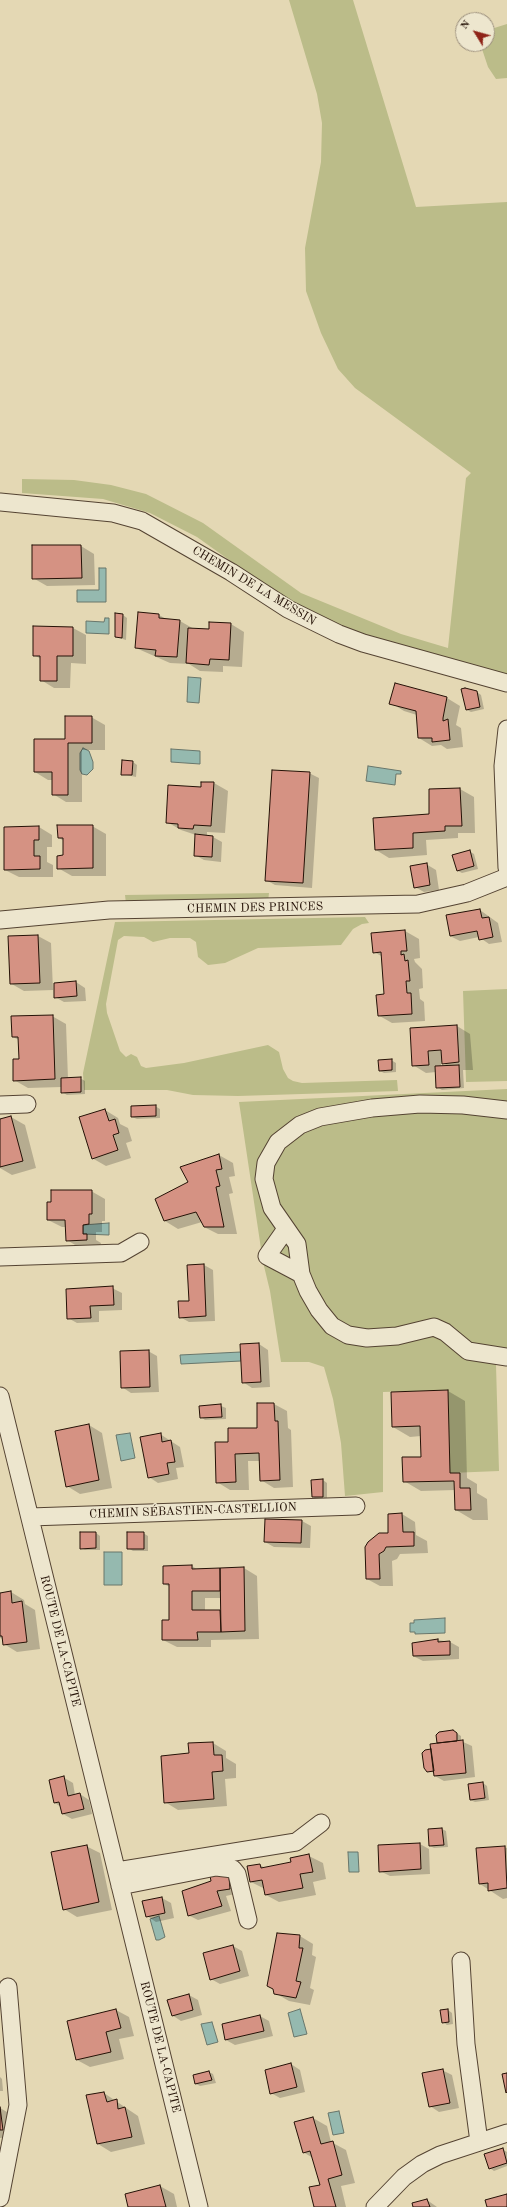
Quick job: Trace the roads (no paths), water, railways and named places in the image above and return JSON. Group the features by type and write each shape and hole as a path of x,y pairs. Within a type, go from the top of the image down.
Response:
{"street":[{"name":"CHEMIN DE LA MESSIN","path":"0,502 113,512 142,521 231,572 288,609 339,634 507,683"},
{"path":"507,729 503,766 507,868"},
{"name":"CHEMIN DES PRINCES","path":"0,920 109,910 418,904 467,893 507,878"},
{"path":"0,1105 27,1104"},
{"path":"507,1110 438,1104 395,1105 326,1116 300,1125 278,1142 269,1156 264,1170 268,1198 277,1217 295,1239 298,1249 301,1274 308,1291 326,1321 348,1335 381,1338 434,1328 445,1332 468,1351 507,1357"},
{"path":"286,1229 267,1256 301,1274"},
{"path":"0,1257 121,1253 140,1242"},
{"name":"ROUTE DE LA-CAPITE","path":"0,1396 199,2207"},
{"name":"CHEMIN SÉBASTIEN-CASTELLION","path":"30,1517 356,1506"},
{"path":"118,1879 296,1842 321,1823"},
{"path":"118,1879 216,1867 233,1869 237,1874 248,1920"},
{"path":"461,1962 466,2044 479,2142"},
{"path":"0,2198 18,2105 8,1987"},
{"path":"376,2207 404,2177 422,2164 440,2155 507,2133"}],"water":[{"path":"99,568 106,568 106,602 77,602 77,590 99,590"},
{"path":"105,618 109,618 109,634 86,633 86,621 104,622"},
{"path":"188,677 201,678 199,703 187,702"},
{"path":"83,748 89,751 93,762 93,769 87,775 82,774 80,770 80,753"},
{"path":"171,749 200,751 200,764 171,762"},
{"path":"368,766 401,771 401,774 396,774 395,785 366,781"},
{"path":"109,1223 109,1235 83,1234 83,1225"},
{"path":"241,1352 241,1361 181,1364 180,1355"},
{"path":"130,1433 135,1458 121,1461 116,1435"},
{"path":"104,1552 122,1552 122,1585 104,1585"},
{"path":"445,1618 445,1633 415,1634 415,1632 410,1632 410,1623 414,1623 414,1620"},
{"path":"348,1852 358,1852 359,1872 349,1872"},
{"path":"159,1916 165,1937 156,1940 150,1919"},
{"path":"300,2009 307,2034 294,2037 288,2013"},
{"path":"212,2022 218,2042 207,2045 201,2024"},
{"path":"339,2111 344,2133 333,2135 328,2113"}]}
